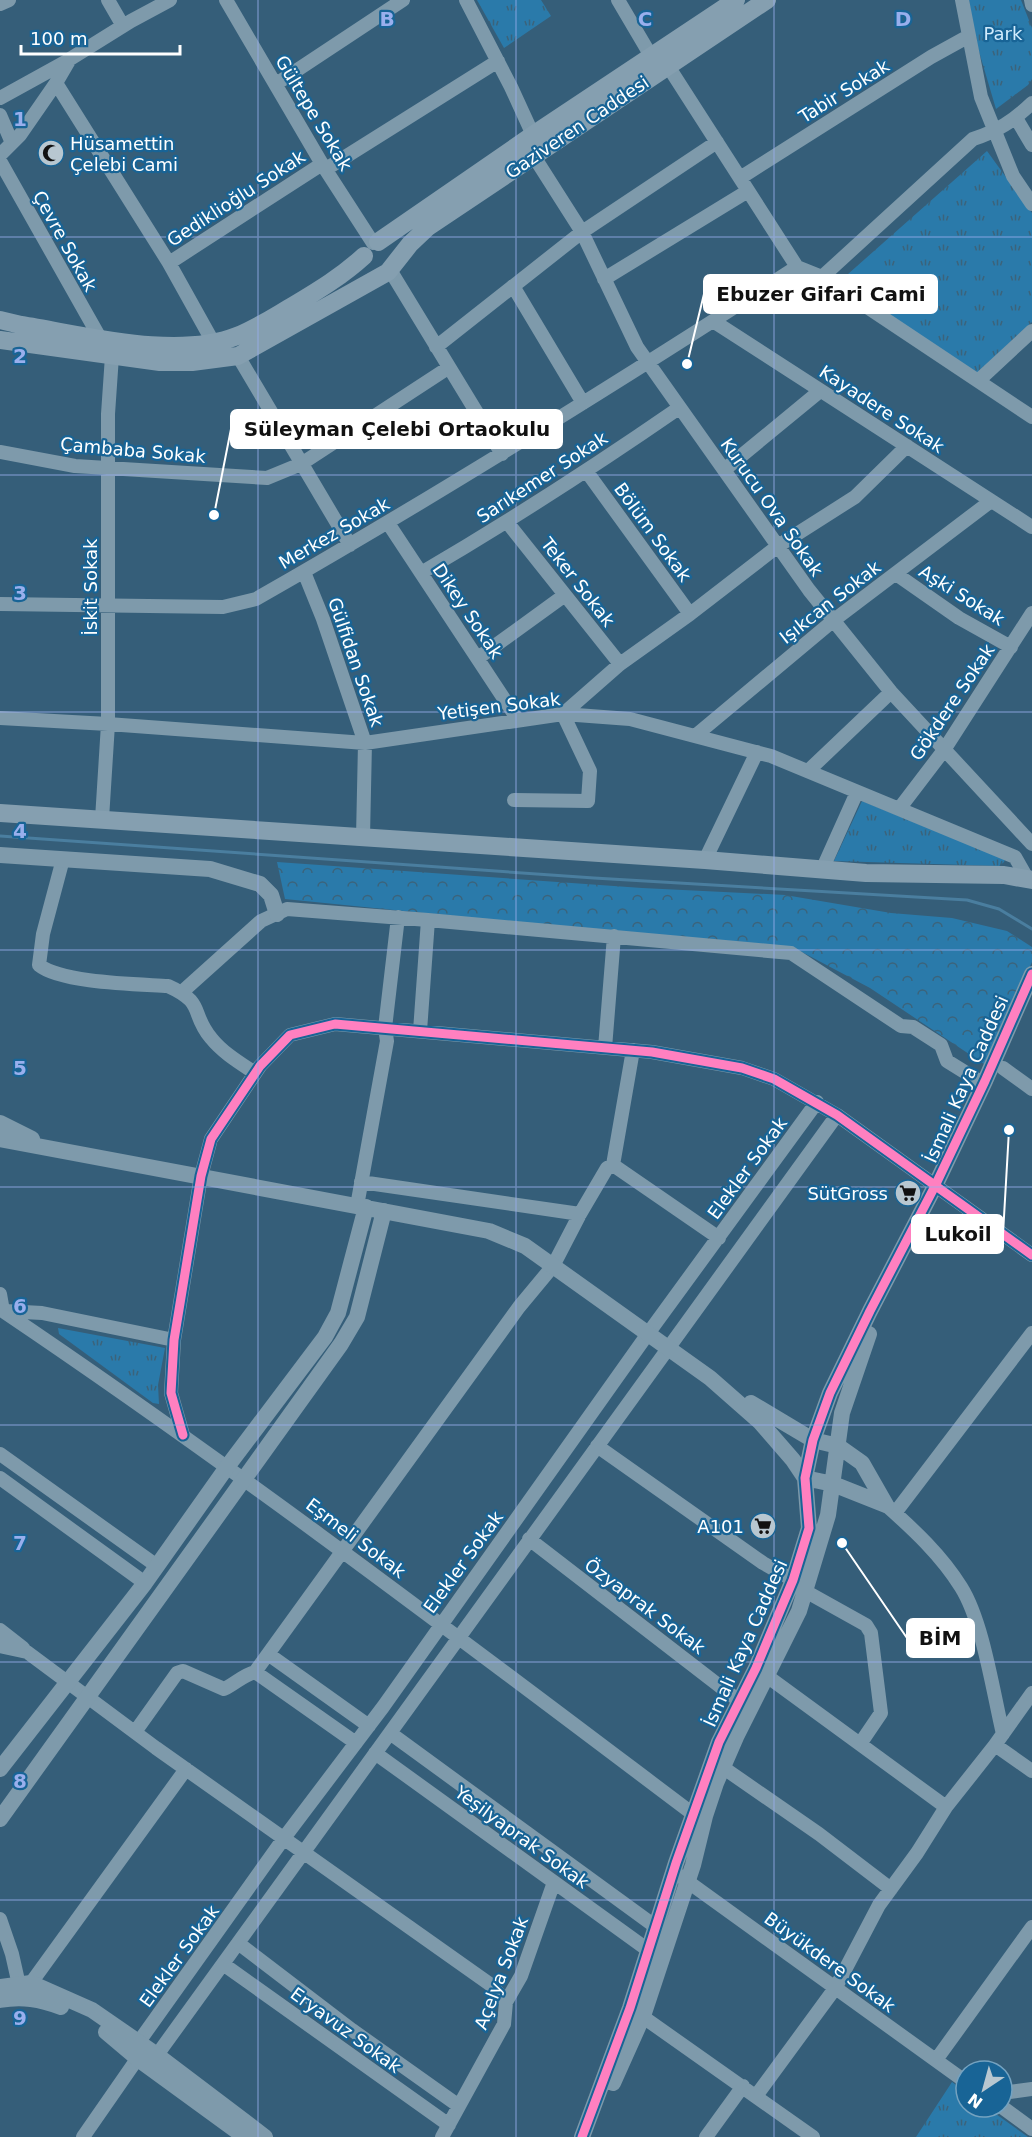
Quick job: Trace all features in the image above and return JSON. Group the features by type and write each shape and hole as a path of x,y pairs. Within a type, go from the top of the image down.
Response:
{"main road":[{"name":"Gaziveren Caddesi","path":"0,320 157,346 187,346 236,336 264,323 328,285 372,247 533,135 736,0"},
{"name":"Gaziveren Caddesi","path":"0,340 160,362 192,362 238,356 389,269 428,227 767,0"},
{"path":"384,242 393,248 396,253 389,269 373,272 369,269 372,247 384,242"},
{"path":"0,813 705,860 822,870 1004,875 1030,878"}],"street":[{"path":"0,4 9,0"},
{"path":"108,0 123,26"},
{"path":"0,98 170,0"},
{"name":"Gültepe Sokak","path":"226,0 372,247"},
{"path":"276,84 403,0"},
{"path":"466,0 533,135"},
{"path":"618,0 651,56"},
{"path":"962,0 981,97 1013,176 1032,204"},
{"path":"1031,0 1032,5"},
{"name":"Tabir Sokak","path":"740,178 931,57 969,36"},
{"path":"0,155 20,135 57,83 70,59"},
{"name":"Gediklioğlu Sokak","path":"169,263 498,61"},
{"path":"668,66 797,267 822,277 1032,417"},
{"path":"57,83 169,263 213,342"},
{"path":"822,277 973,139 995,132 1016,118 1032,103"},
{"path":"0,114 12,142"},
{"path":"1016,118 1032,145"},
{"path":"436,347 582,232 717,142"},
{"name":"Kurucu Ova Sokak","path":"533,155 582,232 637,347 809,590 891,692 1030,838"},
{"name":"Çevre Sokak","path":"0,161 100,338"},
{"path":"604,279 748,191"},
{"name":"Merkez Sokak","path":"0,603 223,607 256,599 502,454 797,267"},
{"path":"389,269 502,454"},
{"path":"513,286 584,403"},
{"name":"Kayadere Sokak","path":"713,321 1032,527"},
{"path":"978,381 1032,331"},
{"name":"İskit Sokak","path":"102,819 108,724 108,414 112,356"},
{"path":"238,356 350,545"},
{"name":"Çambaba Sokak","path":"0,452 75,466 267,478 301,464 448,368"},
{"path":"724,471 820,391"},
{"name":"Sarıkemer Sokak","path":"421,573 587,472 679,408"},
{"path":"514,801 588,801 590,771 563,714 620,664 690,614 778,546 855,497 907,446"},
{"name":"Bölüm Sokak","path":"587,472 690,614"},
{"name":"Işıkcan Sokak","path":"695,736 834,620 992,501"},
{"name":"Teker Sokak","path":"507,522 620,664"},
{"name":"Dikey Sokak","path":"388,523 518,720"},
{"name":"Gülfidan Sokak","path":"304,572 323,619 365,743 363,837"},
{"name":"Aşki Sokak","path":"896,574 959,618 1011,646"},
{"path":"478,658 565,595"},
{"name":"Gökdere Sokak","path":"899,809 944,750 1032,614"},
{"path":"808,771 891,692"},
{"name":"Yetişen Sokak","path":"0,718 365,743 563,714 630,718 757,752 1015,857"},
{"path":"705,860 757,752"},
{"path":"822,870 857,792"},
{"path":"1004,875 1030,838"},
{"path":"0,855 210,869 260,884 271,895 278,914"},
{"path":"1015,857 1030,878"},
{"path":"63,859 43,934 39,965 46,971 67,977 168,986 182,992 195,1002 203,1025 211,1038 226,1054 255,1073"},
{"path":"182,992 261,921 287,909 791,953 901,1026 913,1027 941,1045 947,1061 984,1084"},
{"path":"0,1769 145,1583 227,1467 325,1337 338,1313 362,1207 361,1182 387,1041 386,1028 399,917"},
{"path":"420,1031 428,920"},
{"path":"604,1048 614,936"},
{"name":"İsmali Kaya Caddesi","path":"799,1586 809,1528 805,1478 813,1440 830,1393 870,1311 940,1189 1032,974"},
{"name":"İsmali Kaya Caddesi","path":"587,2135 636,2012 648,1950 693,1814 717,1764 719,1742 740,1701 761,1672 828,1515 842,1413 866,1341 940,1189 1003,1068 1032,1000"},
{"path":"183,1435 171,1392 174,1340 201,1176 211,1139 255,1073 290,1035 335,1024 633,1050 742,1068 774,1079 817,1102 1032,1256"},
{"path":"613,1164 633,1050"},
{"path":"1003,1068 1032,1089"},
{"name":"Elekler Sokak","path":"144,2051 284,1838 369,1726 647,1335 817,1102"},
{"path":"83,2137 144,2051 223,1964 837,1115"},
{"path":"0,1124 49,1147"},
{"path":"0,1139 489,1231 525,1246 710,1378 784,1424 813,1440 838,1446 862,1463 890,1509 938,1554 963,1589 976,1622 999,1740 1032,1771"},
{"path":"135,1732 177,1673 183,1671 224,1689 232,1686 246,1674 255,1672 519,1307 553,1266 606,1168 613,1164"},
{"path":"613,1164 719,1238"},
{"path":"361,1182 580,1214"},
{"path":"0,1819 341,1344 357,1317 384,1211"},
{"path":"0,1294 2,1311 42,1313 174,1340"},
{"name":"Eşmeli Sokak","path":"2,1311 183,1435 342,1550 693,1814"},
{"path":"890,1509 1032,1334"},
{"path":"710,1378 760,1422 793,1460 805,1478 833,1484 890,1509"},
{"path":"597,1446 763,1563 866,1625 871,1633 881,1713 860,1744"},
{"path":"0,1454 157,1566"},
{"path":"0,1478 145,1583"},
{"name":"Özyaprak Sokak","path":"529,1539 740,1701"},
{"path":"0,1630 186,1769 491,1985 506,2002"},
{"path":"0,1646 27,1652"},
{"path":"268,1654 369,1726"},
{"path":"255,1672 356,1743"},
{"path":"813,2137 636,2012 687,1881 717,1764 761,1672 946,1807"},
{"path":"756,2096 836,1987 879,1905 917,1853 946,1807 999,1740 1032,1693"},
{"name":"Yeşilyaprak Sokak","path":"390,1733 656,1928"},
{"name":"Yeşilyaprak Sokak","path":"375,1753 648,1950"},
{"path":"717,1764 819,1834 891,1889"},
{"path":"25,1984 186,1769"},
{"name":"Büyükdere Sokak","path":"674,1871 954,2073"},
{"name":"Açelya Sokak","path":"446,2131 504,2024 506,2002 521,1976 554,1882"},
{"path":"0,1919 25,1984"},
{"path":"936,2060 1032,1927"},
{"name":"Eryavuz Sokak","path":"238,1943 352,2030 459,2106"},
{"name":"Eryavuz Sokak","path":"223,1964 446,2131"},
{"path":"0,1987 25,1984 92,2010 245,2137"},
{"path":"0,2000 26,1998 46,2001 82,2015 144,2051 265,2137"},
{"path":"706,2137 742,2086"},
{"path":"1014,2091 1032,2089"},
{"path":"1014,2116 1032,2129"}],"green space":[{"path":"477,0 541,0 551,16 504,48"},
{"name":"Park","path":"969,0 1021,0 1032,28 1032,79 1028,85 996,109 975,38"},
{"path":"987,151 1032,213 1032,322 976,374 839,282"},
{"path":"862,801 1005,859 1004,862 999,866 834,861"},
{"path":"277,862 642,888 785,895 891,913 952,918 1007,931 1032,947 1032,962 984,1064 870,988 800,951 285,899"},
{"path":"58,1328 165,1348 158,1385 159,1404 153,1403 59,1334"},
{"path":"952,2082 954,2083 954,2119 1003,2119 1028,2137 916,2137"}],"waterway":[{"path":"0,836 594,878 967,900 999,909 1032,929"}],"cycle path":[{"path":"582,2137 630,2008 676,1863 719,1742 756,1668 793,1580 809,1528 805,1478 813,1440 830,1393 935,1186 1032,974"},
{"path":"183,1435 171,1393 174,1340 201,1176 211,1139 260,1066 290,1035 335,1024 652,1052 742,1068 774,1079 837,1115 1032,1255"}],"place":[{"name":"Hüsamettin Çelebi Cami","path":"51,153"},
{"name":"Ebuzer Gifari Cami","path":"687,364"},
{"name":"Süleyman Çelebi Ortaokulu","path":"214,515"},
{"name":"Lukoil","path":"1009,1130"},
{"name":"SütGross","path":"908,1193"},
{"name":"A101","path":"763,1526"},
{"name":"BİM","path":"842,1543"}]}
